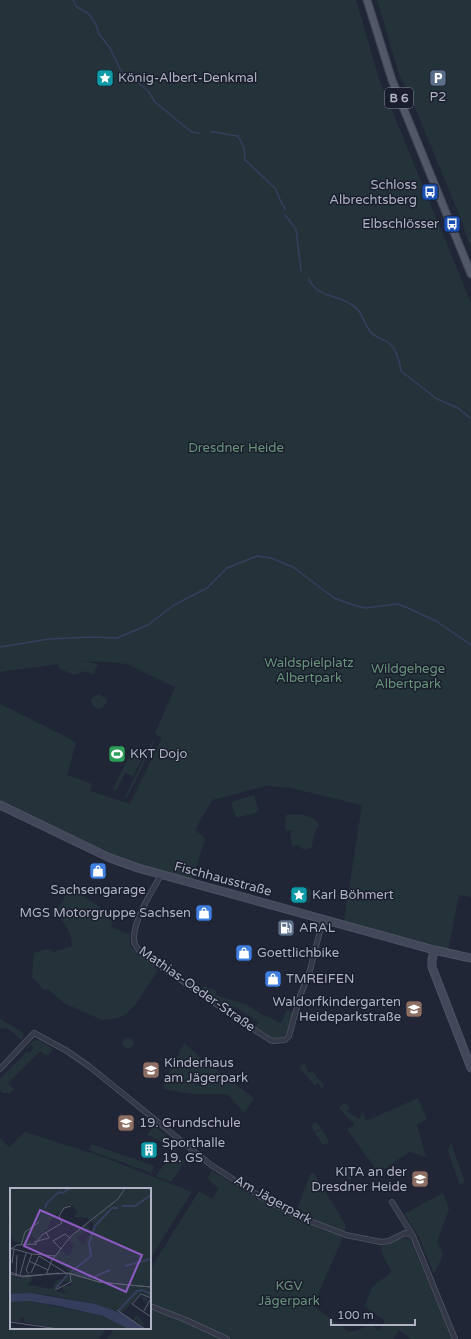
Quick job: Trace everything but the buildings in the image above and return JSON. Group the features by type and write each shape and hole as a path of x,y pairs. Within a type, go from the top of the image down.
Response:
{"main road":[{"name":"B 6","path":"367,0 392,80 471,274"},
{"name":"Fischhausstraße","path":"0,804 110,858 138,868 434,950 471,958"},
{"path":"434,950 432,967 471,1068"}],"street":[{"name":"Mathias-Oeder-Straße","path":"161,875 141,912 137,923 134,939 138,949 270,1040 285,1040 289,1036 300,996 309,974 323,919"},
{"name":"Am Jägerpark","path":"0,1069 34,1033 68,1051 212,1165 261,1197 297,1216 346,1235 381,1242 389,1241 405,1233 411,1235"},
{"path":"392,1202 411,1235 455,1339"},
{"path":"151,1306 186,1320 227,1339"}],"green space":[{"name":"Dresdner Heide","path":"0,0 356,0 379,79 471,303 471,897 459,895 448,950 344,921 362,805 291,788 265,786 212,800 195,830 205,838 193,879 125,860 0,801 0,704 76,742 67,775 92,784 90,791 130,804 162,738 155,734 175,687 127,664 107,662 82,661 98,664 93,675 85,671 74,675 58,668 59,664 0,672"},
{"path":"377,0 471,0 471,249 460,217 414,105 399,74"},
{"path":"99,694 106,699 107,703 101,708 97,709 93,706 91,700"},
{"path":"153,740 155,740 127,798 125,797"},
{"path":"133,749 144,755 133,776 125,773 116,791 113,789"},
{"path":"254,795 259,812 236,818 231,802"},
{"path":"286,815 309,817 316,821 319,825 314,833 312,847 304,850 299,845 292,846 290,836 293,830 286,830"},
{"path":"303,886 308,887 311,890 310,903 289,900 291,893"},
{"path":"70,887 110,914 108,918 113,921 111,927 130,935 131,947 158,970 135,1005 126,1014 117,1018 102,1020 64,1003 49,990 43,989 32,977 34,953 49,949 54,952 72,946 71,936 65,924 56,912"},
{"path":"204,986 216,991 216,995 245,1004 261,1014 281,1023 287,1010 293,1012 288,1031 285,1035 277,1039 268,1036 255,1028 259,1022 236,1008 223,1005 201,991"},
{"path":"0,1019 22,1032 22,1040 7,1028 0,1029"},
{"path":"126,1038 130,1038 132,1039 132,1047 126,1048 123,1045 123,1041"},
{"path":"35,1040 40,1041 53,1049 46,1056 40,1051 8,1083 14,1089 10,1093 3,1093 0,1090 0,1078 27,1052 29,1053 34,1048 31,1045 27,1049 26,1048"},
{"path":"184,1043 203,1060 254,1098 244,1113 228,1094 193,1094 163,1089 165,1081"},
{"path":"305,1064 308,1073 313,1071 324,1085 322,1088 318,1083 315,1086 299,1067"},
{"path":"418,1098 427,1120 417,1124 425,1154 428,1157 409,1152 379,1173 347,1129 354,1126 353,1123 339,1108 345,1103 350,1108 347,1111 359,1119 363,1112 366,1121"},
{"path":"316,1121 321,1128 314,1132 311,1126"},
{"path":"154,1126 175,1142 177,1149 174,1151 171,1150 159,1140 147,1135"},
{"path":"322,1129 329,1142 323,1145 315,1133"},
{"path":"25,1132 100,1156 192,1192 151,1257 151,1188 10,1188 10,1329 105,1329 99,1339 0,1339 0,1138 9,1147"},
{"path":"451,1143 465,1182 460,1185 448,1151"},
{"path":"91,1144 154,1166 151,1173 89,1150"},
{"path":"172,1153 185,1161 171,1182 156,1176"},
{"path":"345,1166 353,1178 349,1180 342,1168"},
{"name":"KGV Jägerpark","path":"212,1171 261,1201 294,1218 343,1237 313,1306 348,1331 360,1329 370,1323 379,1331 385,1321 364,1306 373,1286 392,1272 382,1254 381,1245 400,1239 410,1239 452,1339 411,1339 399,1330 393,1339 229,1339 185,1317 151,1304 151,1268 199,1191 212,1199 219,1189 207,1178"},
{"path":"311,1173 314,1173 346,1226 344,1232 296,1212"},
{"path":"443,1193 449,1209 437,1241 443,1255 434,1274 419,1237 404,1214"},
{"path":"151,1309 221,1339 107,1339 114,1329 151,1329"}],"waterway":[{"path":"73,0 77,7 89,14 96,25 99,34 110,48 122,73 140,84 148,91 155,102 184,126 192,132 199,133"},
{"path":"211,132 238,136 244,148 245,160 275,188 285,210"},
{"path":"285,215 296,229 301,271"},
{"path":"309,279 317,290 346,302 356,308 371,333 389,343 394,349 401,371 437,399 458,408 470,418"},
{"path":"0,647 49,639 89,637 117,638 148,625 174,605 207,588 227,568 257,556 271,558 293,567 334,598 353,605 365,608 398,604 408,608 436,621 471,645"}],"tram line":[{"path":"366,0 390,80 471,277"}],"place":[{"name":"König-Albert-Denkmal","path":"105,78"},
{"name":"P2","path":"438,78"},
{"name":"Schloss Albrechtsberg","path":"430,192"},
{"name":"Elbschlösser","path":"452,224"},
{"name":"KKT Dojo","path":"117,754"},
{"name":"Sachsengarage","path":"98,871"},
{"name":"Karl Böhmert","path":"299,895"},
{"name":"MGS Motorgruppe Sachsen","path":"204,913"},
{"name":"ARAL","path":"286,928"},
{"name":"Goettlichbike","path":"244,953"},
{"name":"TMREIFEN","path":"273,979"},
{"name":"Waldorfkindergarten Heideparkstraße","path":"414,1009"},
{"name":"Kinderhaus am Jägerpark","path":"151,1070"},
{"name":"19. Grundschule","path":"126,1123"},
{"name":"Sporthalle 19. GS","path":"149,1150"},
{"name":"KITA an der Dresdner Heide","path":"420,1179"}],"park label":[{"name":"Waldspielplatz Albertpark","path":"309,670"},
{"name":"Wildgehege Albertpark","path":"408,676"}]}
